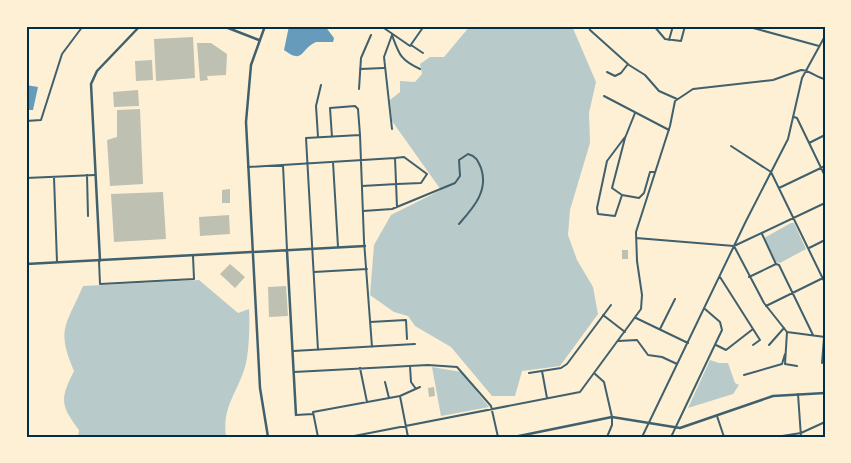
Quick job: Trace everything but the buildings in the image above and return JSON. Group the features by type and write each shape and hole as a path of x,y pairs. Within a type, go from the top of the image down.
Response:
{"street":[{"path":"26,121 41,120 62,54 83,26"},
{"path":"140,26 97,71 91,84 100,284 194,279 193,256"},
{"path":"265,26 251,65 247,93 248,167 260,388 268,437"},
{"path":"381,26 392,35 423,53"},
{"path":"411,45 424,26"},
{"path":"589,26 590,30 628,64 646,75 659,91 677,99"},
{"path":"654,26 664,39 681,41 685,26"},
{"path":"669,40 673,26"},
{"path":"746,26 819,46"},
{"path":"225,27 259,40"},
{"path":"359,89 363,51 371,35"},
{"path":"392,35 384,54 392,129"},
{"path":"392,35 402,59 420,69"},
{"path":"642,437 788,139 794,118 799,87 825,36"},
{"path":"607,72 612,76 618,75 628,64"},
{"path":"360,69 384,68"},
{"path":"806,70 817,78 825,79"},
{"path":"349,437 580,392 641,309 642,295 636,238 638,223 655,176 654,172 668,130 673,104 677,99 693,89 773,80 806,70"},
{"path":"318,137 316,106 321,85"},
{"path":"604,96 668,130"},
{"path":"332,137 330,108 355,106 358,108 372,347"},
{"path":"635,112 611,187 622,195 641,198 650,172 654,172"},
{"path":"794,118 798,118 825,176"},
{"path":"318,350 306,138 360,135"},
{"path":"809,143 825,135"},
{"path":"622,195 615,216 598,214 596,210 607,161 626,136"},
{"path":"731,146 771,172 825,283"},
{"path":"363,211 397,207 458,181 460,175 459,160 463,155 472,155 478,161 482,173 482,190 479,199 459,224"},
{"path":"248,167 404,157 427,174 420,183 362,186"},
{"path":"395,158 397,207"},
{"path":"333,162 338,248"},
{"path":"282,165 296,415 313,414 400,396 420,387"},
{"path":"779,188 825,166"},
{"path":"87,175 88,216"},
{"path":"26,178 95,175"},
{"path":"54,177 57,263"},
{"path":"636,238 734,246 825,203"},
{"path":"762,234 776,264 779,264 813,336"},
{"path":"808,248 825,240"},
{"path":"26,264 365,246"},
{"path":"734,246 766,306 784,328 788,332 824,337 822,363"},
{"path":"749,277 776,264"},
{"path":"314,272 367,269"},
{"path":"720,276 760,340 753,345"},
{"path":"766,306 824,278"},
{"path":"660,330 675,299"},
{"path":"529,373 562,368 567,364 610,305"},
{"path":"671,437 722,327 720,322 705,309"},
{"path":"603,315 625,332"},
{"path":"635,317 688,342"},
{"path":"370,322 406,320 407,339"},
{"path":"769,345 784,328"},
{"path":"715,345 726,350 753,329"},
{"path":"788,332 785,364 797,366"},
{"path":"618,341 637,340 648,355 662,357 677,364"},
{"path":"293,351 415,344"},
{"path":"744,375 782,364 785,354"},
{"path":"294,372 428,364 457,367 468,377 493,409 498,437"},
{"path":"410,366 411,382 416,389"},
{"path":"360,368 367,402"},
{"path":"542,371 547,398"},
{"path":"594,374 604,382 612,417 612,425 607,437"},
{"path":"385,382 389,398"},
{"path":"514,437 612,417 676,427 717,416 773,396 825,392"},
{"path":"798,394 801,435"},
{"path":"400,396 408,437"},
{"path":"313,414 318,437"},
{"path":"717,416 724,437"},
{"path":"776,437 801,435 825,422"}],"shaded area":[{"path":"470,26 572,26 596,82 589,113 590,143 570,210 568,235 577,260 593,287 598,314 560,366 522,371 515,396 492,396 451,347 415,326 408,316 394,312 370,295 374,245 391,215 441,190 392,121 390,100 400,92 400,81 415,82 422,74 420,64 430,57 444,57"},
{"path":"794,223 806,249 780,263 776,262 764,238"},
{"path":"199,280 238,313 249,309 249,338 246,362 228,408 225,426 226,437 78,437 79,430 68,414 64,402 64,395 74,371 65,346 64,336 68,319 83,286"},
{"path":"710,360 728,363 735,383 739,385 733,394 688,408"},
{"path":"432,367 461,372 489,407 441,416"}],"water":[{"path":"289,26 325,26 334,38 333,42 316,42 299,56 295,56 284,50"},
{"path":"26,85 38,87 33,110 26,110"}]}
